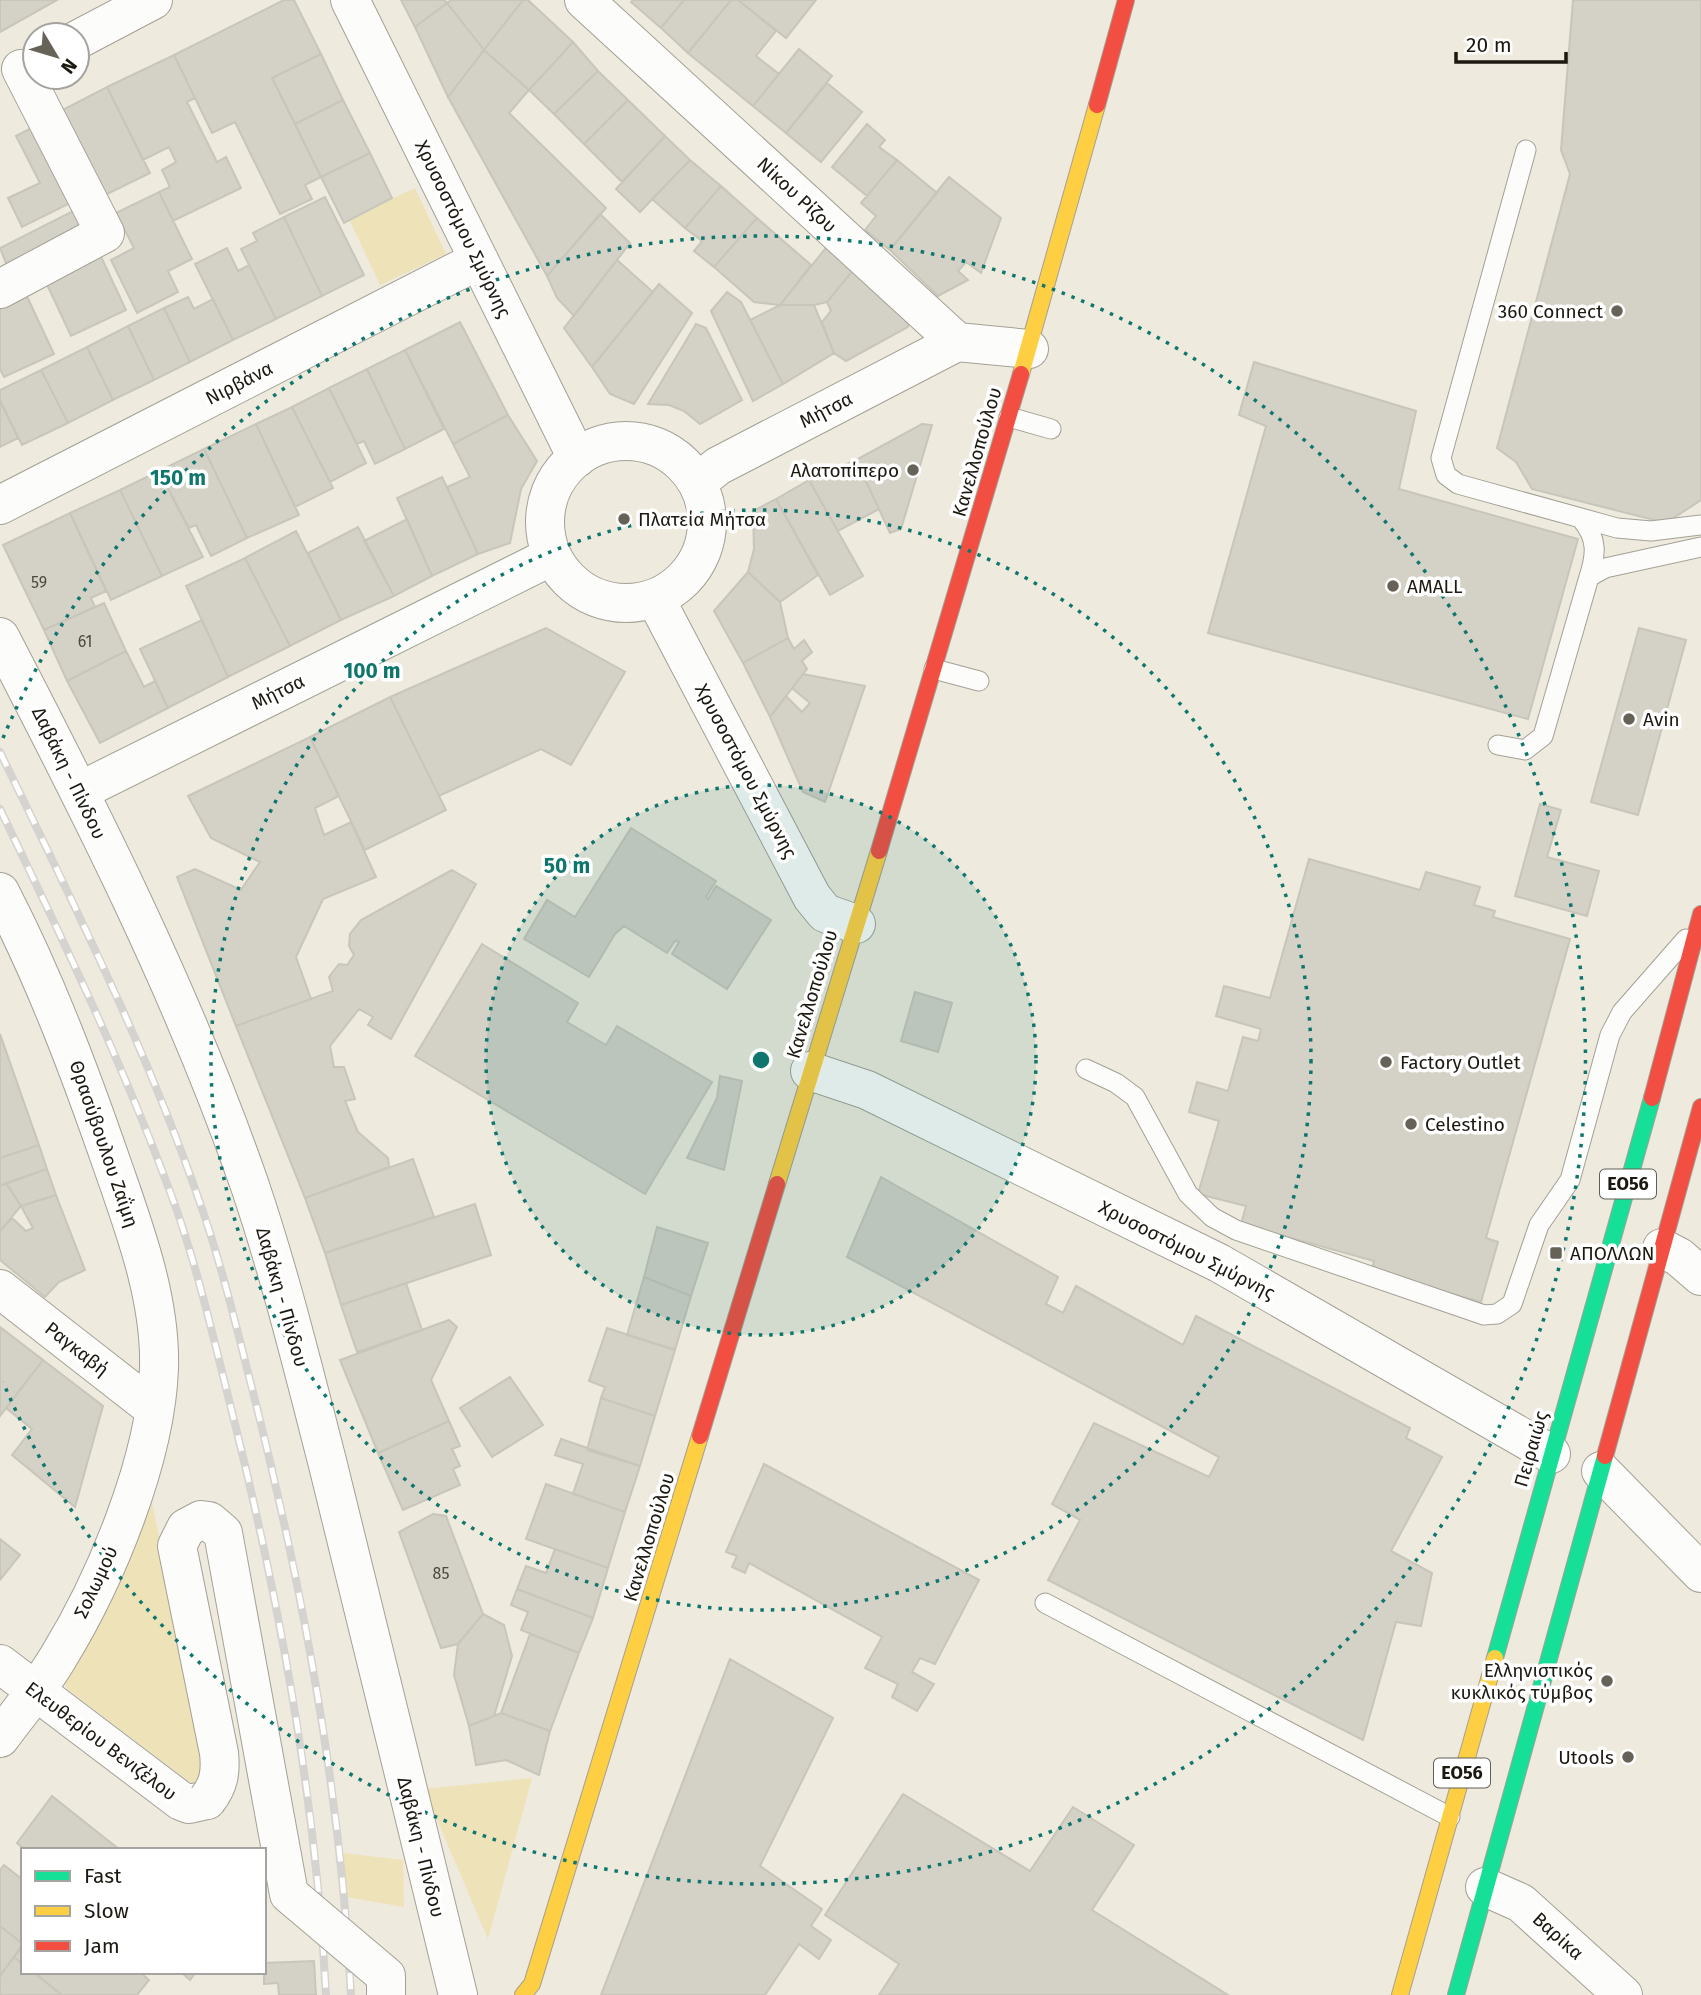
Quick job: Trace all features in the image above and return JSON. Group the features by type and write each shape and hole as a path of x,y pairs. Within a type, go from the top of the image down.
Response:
{"street":[{"path":"91,33 153,0"},
{"name":"Χρυσοστόμου Σμύρνης","path":"350,0 577,458"},
{"name":"Νίκου Ρίζου","path":"584,0 957,342"},
{"name":"Κανελλοπούλου","path":"523,1995 531,1986 694,1461 934,668 1029,349 1126,0"},
{"path":"0,289 105,233 19,71"},
{"name":"Νιρβάνα","path":"0,505 479,260"},
{"path":"957,342 1029,349"},
{"name":"Μήτσα","path":"698,482 718,466 957,342"},
{"path":"627,440 648,443 677,458 698,482 705,500 708,520 702,549 688,575 655,598 634,603 601,599 572,583 552,556 546,532 548,499 559,476 577,458 605,443 627,440"},
{"name":"Μήτσα","path":"80,791 552,556"},
{"name":"Χρυσοστόμου Σμύρνης","path":"655,598 812,897 825,913 856,924"},
{"name":"Δαβάκη - Πίνδου","path":"0,637 80,791 225,1116 281,1285 458,1995"},
{"name":"Θρασύβουλου Ζαΐμη","path":"0,892 33,956 69,1041 127,1209 149,1286 159,1366 154,1409"},
{"name":"Πειραιώς","path":"1400,1995 1610,1253 1700,919"},
{"path":"0,930 33,956"},
{"name":"Χρυσοστόμου Σμύρνης","path":"810,1071 867,1090 1219,1263 1551,1454"},
{"name":"ΕΟ56","path":"1456,1995 1701,1107"},
{"path":"1662,1248 1679,1257 1701,1276"},
{"name":"Ραγκαβή","path":"0,1289 154,1409"},
{"name":"Σολωμού","path":"0,1738 71,1635 115,1541 140,1468 154,1409"},
{"path":"1601,1471 1701,1573"},
{"name":"Ελευθερίου Βενιζέλου","path":"0,1664 181,1801 189,1804 208,1800 221,1773 219,1754 177,1545 186,1528 201,1520 209,1521 223,1534 289,1894 386,1976 386,1995"},
{"name":"Βαρίκα","path":"1485,1887 1521,1902 1623,1995"}],"lane":[{"path":"1526,150 1441,458 1443,469 1458,484 1582,520 1633,531 1673,530 1701,525"},
{"path":"1009,417 1051,429"},
{"path":"1498,745 1525,750 1543,736 1589,577 1595,545 1591,531 1582,520"},
{"path":"1589,577 1605,568 1701,547"},
{"path":"934,668 979,681"},
{"path":"1086,1069 1116,1083 1135,1097 1188,1194 1212,1217 1236,1230 1484,1315 1497,1314 1512,1304 1539,1225 1570,1181 1610,1035 1622,1012 1700,919"},
{"path":"1045,1603 1450,1817"}],"shaded area":[{"path":"415,188 446,254 380,285 349,219"},
{"path":"149,1488 207,1768 195,1786 67,1689 65,1683"},
{"path":"532,1778 488,1939 424,1789"},
{"path":"343,1853 403,1860 404,1907 341,1896"}],"building":[{"path":"0,0 57,0 0,32"},
{"path":"284,0 294,0 321,54 272,78 321,177 305,185 312,199 280,214 235,122 212,133 174,55"},
{"path":"401,0 445,0 447,3 415,27"},
{"path":"451,0 523,0 484,50 447,3"},
{"path":"523,0 528,0 573,42 529,90 484,50"},
{"path":"684,0 661,28 631,2"},
{"path":"684,0 731,0 688,53 661,28"},
{"path":"731,0 738,0 776,31 756,56 779,74 753,106 688,53"},
{"path":"738,0 816,0 786,38"},
{"name":"360 Connect","path":"1573,0 1701,0 1701,500 1666,523 1532,489 1516,462 1497,448 1570,174 1561,150"},
{"path":"447,3 484,50 448,97 415,27"},
{"path":"573,42 598,71 554,114 529,90"},
{"path":"799,49 832,76 786,133 753,106"},
{"path":"484,50 529,90 509,113 606,208 547,276 448,97"},
{"path":"321,54 343,100 295,124 272,78"},
{"path":"174,55 195,98 187,102 217,162 226,157 241,188 173,221 159,192 170,187 162,170 176,162 169,147 143,160 107,87"},
{"path":"598,71 628,100 584,144 554,114"},
{"path":"827,83 862,112 821,162 786,133"},
{"path":"107,87 150,173 95,200 53,115"},
{"path":"343,100 370,153 321,177 295,124"},
{"path":"628,100 665,136 622,182 584,144"},
{"path":"39,124 76,200 22,227 8,198 40,183 16,136"},
{"path":"867,124 885,140 879,147 897,160 867,196 832,167"},
{"path":"665,136 690,160 640,212 616,189"},
{"path":"370,153 392,198 344,223 321,177"},
{"path":"690,160 721,186 685,228 652,199"},
{"path":"897,160 937,193 890,250 865,230 876,216 861,203"},
{"path":"949,177 1001,218 981,273 966,262 958,271 968,280 938,296 890,250"},
{"path":"721,186 757,218 714,267 694,251 702,241 685,228"},
{"path":"159,192 192,259 168,271 178,292 137,313 111,260 134,248 116,213"},
{"path":"325,197 364,275 322,296 284,217"},
{"path":"77,209 87,228 8,268 0,248"},
{"path":"600,214 630,243 574,316 557,298 547,276"},
{"path":"284,217 322,296 276,319 241,249 257,241 253,233"},
{"path":"757,218 811,265 780,305 754,302 714,267"},
{"path":"829,244 855,268 827,302 814,305 780,305"},
{"path":"97,248 126,310 71,336 42,274"},
{"path":"227,248 238,271 249,265 276,319 233,340 195,264"},
{"path":"617,260 653,292 592,367 564,328"},
{"path":"855,268 909,317 908,327 846,361 834,353 822,322 831,311 827,302"},
{"path":"659,284 692,313 634,404 610,394 592,367"},
{"path":"24,290 54,354 4,377 0,369 0,301"},
{"path":"727,292 741,302 783,384 753,401 711,311"},
{"path":"188,297 194,309 213,299 233,340 190,362 164,308"},
{"path":"780,305 814,305 834,353 783,384 750,320"},
{"path":"164,308 190,362 154,380 128,326"},
{"path":"460,322 508,415 453,444 405,350"},
{"path":"696,324 706,328 742,400 700,424 684,411 669,405 648,404"},
{"path":"128,326 154,380 113,400 87,347"},
{"path":"87,347 113,400 68,423 41,370"},
{"path":"405,350 444,429 405,449 367,369"},
{"name":"AMALL","path":"1254,362 1416,411 1399,489 1578,539 1528,719 1208,633 1266,426 1239,415"},
{"path":"367,369 405,449 375,464 364,441 357,444 329,388"},
{"path":"41,370 68,423 22,445 0,400 0,390"},
{"path":"329,388 366,463 330,482 292,407"},
{"path":"0,401 18,438 0,447"},
{"path":"292,407 333,488 295,507 256,424"},
{"path":"508,415 537,461 521,489 510,543 478,554 447,487 470,477 453,444"},
{"path":"256,424 299,515 247,538 204,449"},
{"path":"922,424 932,425 901,529 890,533 856,460"},
{"path":"204,449 247,538 211,556 196,525 189,528 159,471"},
{"path":"856,460 879,509 838,531 809,480"},
{"path":"159,471 203,557 162,576 120,490"},
{"path":"442,477 478,554 432,576 397,498"},
{"path":"809,480 863,576 830,595 776,499"},
{"path":"120,490 162,576 111,600 70,513"},
{"path":"776,499 818,575 780,602 748,572 754,549 753,511"},
{"path":"70,513 106,591 91,598 95,607 44,630 3,545"},
{"path":"407,519 432,576 394,596 364,541"},
{"path":"358,527 394,596 341,620 308,553"},
{"path":"296,531 341,620 290,646 245,558"},
{"path":"245,558 290,646 228,677 186,586"},
{"path":"748,572 780,602 788,638 743,663 714,611"},
{"path":"104,603 126,651 67,681 44,630"},
{"path":"202,620 228,677 168,708 140,649"},
{"path":"546,628 625,672 571,765 541,749 439,796 390,697"},
{"path":"1639,628 1686,640 1638,815 1591,802"},
{"path":"788,638 794,649 804,640 812,652 802,661 807,669 770,717 743,663"},
{"path":"126,651 144,687 155,681 168,708 100,743 67,681"},
{"path":"803,674 865,686 825,802 803,792 770,717 786,696 802,712 810,703 792,688"},
{"path":"390,697 446,810 365,850 310,737"},
{"path":"310,737 339,796 315,808 324,835 351,822 376,877 323,899 296,957 311,999 236,1026 177,877 195,869 241,890 260,862 211,838 188,796"},
{"path":"1540,804 1561,810 1547,857 1599,871 1587,916 1515,896"},
{"path":"631,828 716,881 706,897 708,899 716,886 771,920 727,989 672,954 679,942 675,941 667,953 624,926 615,934 589,977 524,939 547,900 575,917"},
{"name":"Factory Outlet","path":"1309,859 1420,890 1426,872 1480,887 1474,905 1495,911 1493,917 1570,939 1486,1238 1498,1242 1481,1302 1371,1271 1374,1261 1241,1224 1246,1206 1198,1194 1219,1121 1189,1112 1197,1082 1228,1091 1243,1037 1258,1041 1261,1029 1216,1016 1224,986 1270,998"},
{"path":"452,870 476,884 391,1039 368,1025 373,1017 359,1009 330,1046 334,1067 344,1067 355,1099 345,1101 358,1132 388,1158 389,1167 305,1198 236,1026 333,991 329,977 339,964 347,965 354,955 349,946 350,934 361,920"},
{"path":"482,944 578,1003 567,1022 606,1045 617,1026 712,1082 645,1194 415,1056"},
{"path":"915,992 952,1003 938,1052 901,1041"},
{"path":"0,1034 39,1145 0,1158"},
{"path":"720,1076 742,1081 724,1170 687,1158 717,1098"},
{"path":"39,1145 47,1169 0,1186 0,1158"},
{"path":"413,1159 434,1217 325,1253 305,1198"},
{"path":"47,1169 56,1195 21,1206 6,1183"},
{"path":"881,1177 1058,1277 1046,1304 1063,1313 1076,1286 1183,1345 1196,1316 1410,1428 1406,1438 1442,1457 1391,1551 1432,1573 1421,1626 1396,1622 1363,1740 1048,1580 1080,1520 1052,1504 1094,1423 1209,1477 1219,1457 847,1257"},
{"path":"6,1183 21,1206 0,1231 0,1186"},
{"path":"56,1195 85,1270 59,1282 45,1297 0,1260 0,1231 12,1218 26,1231 33,1228 21,1206"},
{"path":"475,1204 491,1255 341,1305 325,1253"},
{"path":"657,1227 708,1243 691,1296 644,1277"},
{"path":"644,1277 691,1296 675,1350 627,1335"},
{"path":"406,1283 422,1330 357,1352 341,1305"},
{"path":"449,1320 457,1327 431,1380 449,1421 378,1453 340,1360"},
{"path":"0,1327 43,1360 0,1416"},
{"path":"607,1328 675,1350 655,1416 601,1398 605,1387 589,1381"},
{"path":"43,1360 103,1406 75,1507 12,1455 32,1429 6,1408"},
{"path":"510,1377 543,1425 492,1457 460,1408"},
{"path":"601,1398 655,1416 640,1466 587,1450"},
{"path":"449,1421 460,1446 452,1449 460,1466 453,1469 460,1485 403,1510 378,1453"},
{"path":"561,1439 640,1466 625,1512 573,1494 583,1464 555,1455"},
{"path":"764,1464 979,1580 935,1664 920,1658 912,1672 934,1684 917,1711 892,1697 898,1684 865,1668 882,1637 749,1563 745,1573 732,1567 737,1556 726,1552"},
{"path":"546,1484 625,1512 608,1568 526,1539"},
{"path":"433,1514 446,1516 483,1614 458,1644 441,1648 399,1532"},
{"path":"0,1539 20,1555 0,1580"},
{"path":"555,1549 608,1568 593,1618 517,1589 526,1566 546,1573"},
{"path":"517,1589 593,1618 579,1653 521,1630 528,1612 511,1605"},
{"path":"483,1614 504,1625 512,1656 494,1716 469,1726 454,1675 458,1644"},
{"path":"530,1634 579,1653 550,1731 501,1713"},
{"path":"730,1659 833,1718 760,1866 822,1909 811,1926 831,1940 819,1959 799,1944 765,1995 601,1995"},
{"path":"501,1713 550,1731 539,1775 506,1760 476,1765 469,1726"},
{"path":"903,1794 1030,1871 1073,1807 1134,1845 1092,1910 1228,1995 879,1995 899,1964 825,1915"},
{"path":"52,1796 117,1848 23,1848 17,1843"},
{"path":"4,1865 21,1878 21,1942 0,1926 0,1870"},
{"path":"0,1926 21,1942 21,1947 0,1976"},
{"path":"21,1948 21,1962 14,1957"},
{"path":"14,1957 21,1962 21,1974 36,1974 62,1995 0,1995 0,1976"},
{"path":"314,1961 316,1995 279,1995 278,1983 264,1984 266,1963"},
{"path":"36,1974 142,1974 149,1980 137,1995 62,1995"},
{"path":"183,1974 194,1974 190,1980"}],"railway":[{"path":"0,752 80,917 155,1085 199,1200 223,1277 274,1480 305,1626 330,1773 351,1995"},
{"path":"0,809 70,956 136,1106 176,1208 199,1284 266,1556 280,1628 305,1774 326,1995"}],"traffic: fast":[{"path":"1495,1658 1652,1098"},
{"path":"1456,1995 1605,1456"}],"traffic: slow":[{"path":"1021,374 1097,105"},
{"path":"777,1184 879,851"},
{"path":"523,1995 532,1984 700,1436"},
{"path":"1400,1995 1495,1658"}],"traffic: jam":[{"path":"1097,105 1126,0"},
{"path":"879,851 1021,374"},
{"path":"1652,1098 1701,914"},
{"path":"1605,1456 1701,1107"},
{"path":"700,1436 777,1184"}],"place":[{"name":"360 Connect","path":"1617,311"},
{"name":"Αλατοπίπερο","path":"913,470"},
{"name":"Πλατεία Μήτσα","path":"624,519"},
{"name":"AMALL","path":"1393,586"},
{"name":"Avin","path":"1629,719"},
{"name":"Factory Outlet","path":"1386,1062"},
{"name":"Celestino","path":"1411,1124"},
{"name":"ΑΠΟΛΛΩΝ","path":"1556,1253"},
{"name":"Ελληνιστικός κυκλικός τύμβος","path":"1607,1681"},
{"name":"Utools","path":"1628,1757"}]}
